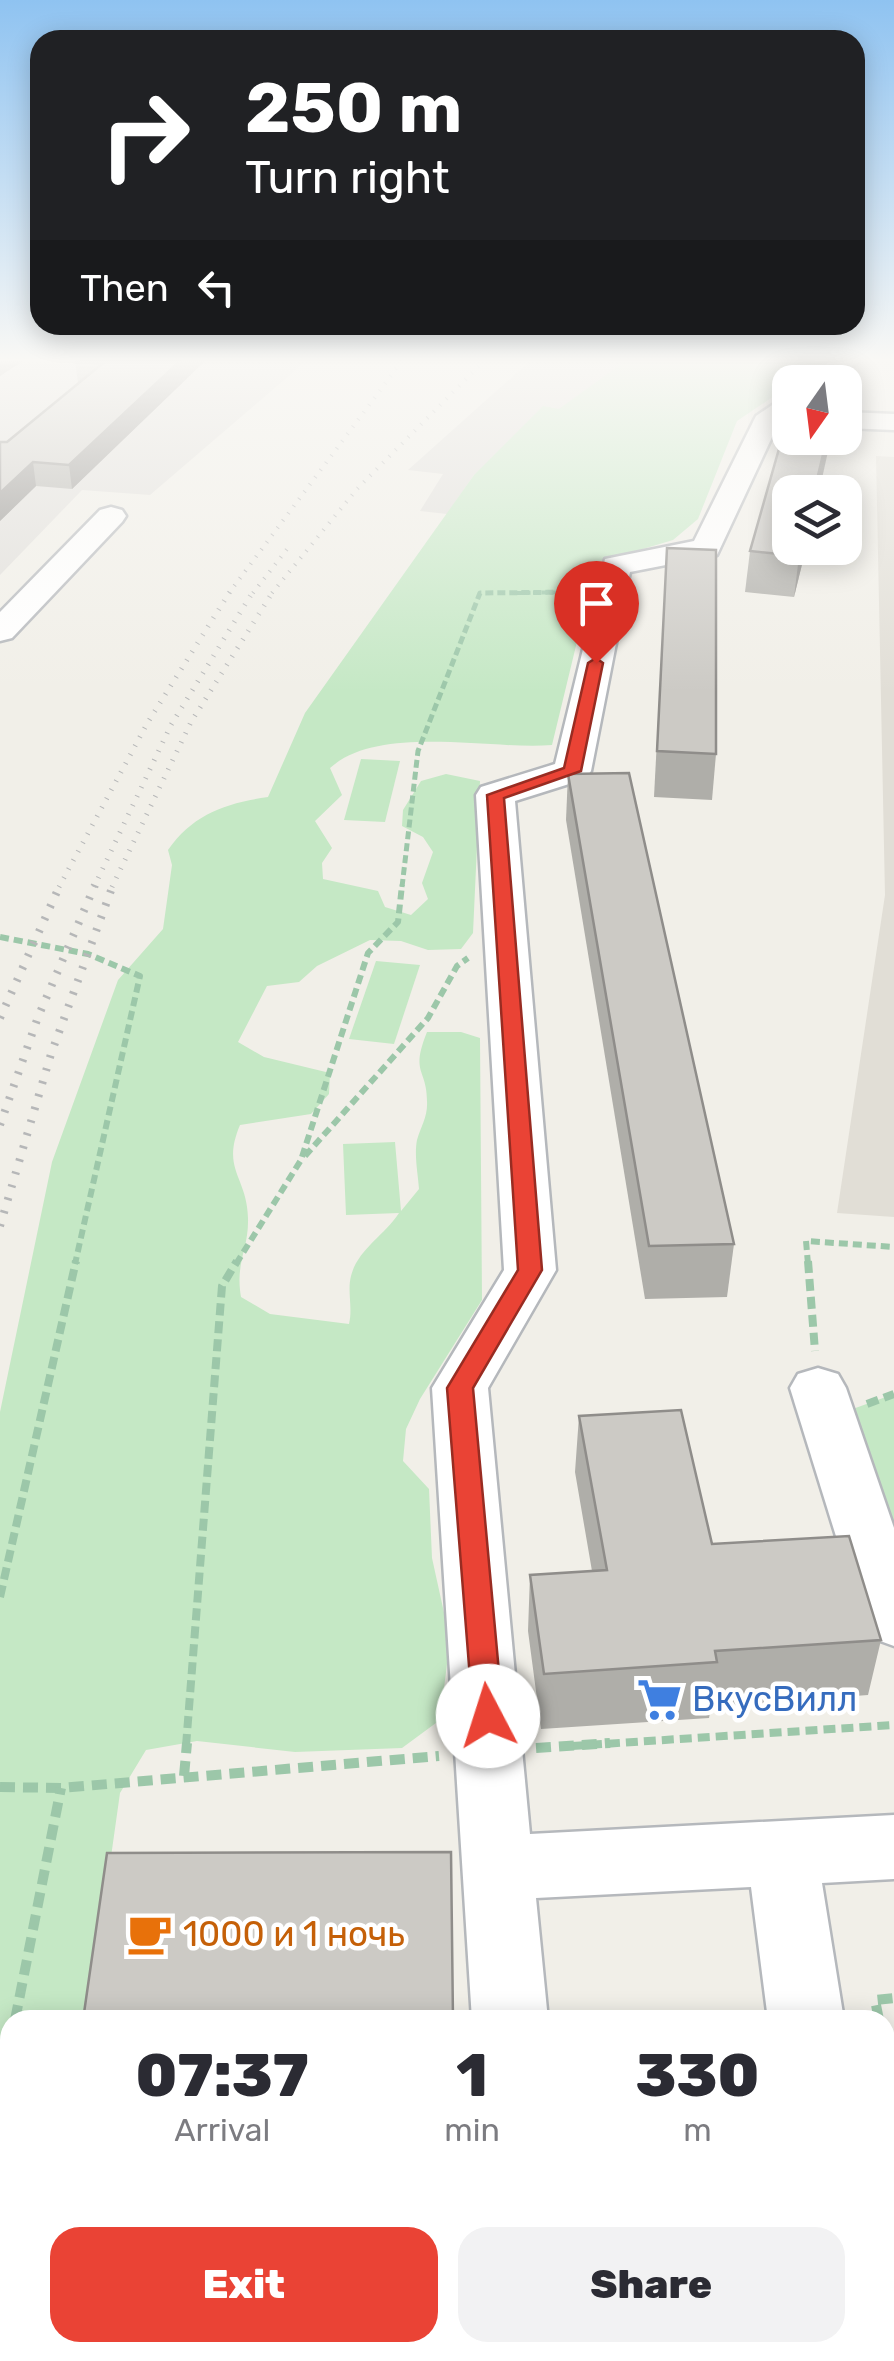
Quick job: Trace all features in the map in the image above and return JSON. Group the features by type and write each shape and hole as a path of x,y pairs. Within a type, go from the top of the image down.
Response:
{"street":[{"path":"509,2010 460,1388 530,1270 496,795 572,771 616,566 706,548 749,471"},
{"path":"0,631 111,516"},
{"path":"818,1388 894,1620"},
{"path":"500,1868 894,1847"},
{"path":"782,1854 805,2010"}],"path":[{"path":"301,1160 368,953 398,922 418,751 480,594 611,591"},
{"path":"0,937 88,954 140,976 0,1597"},
{"path":"184,1776 222,1286 301,1160 428,1018 457,966 478,951 506,944"},
{"path":"818,1388 806,1241 894,1247"},
{"path":"0,1787 60,1788 491,1752 894,1725"},
{"path":"17,2010 60,1788"},
{"path":"877,2010 875,2000 894,1998"}],"shaded area":[{"path":"0,471 178,471 150,495 82,490 0,575"},
{"path":"418,471 479,471 447,514 420,511 443,474"},
{"path":"876,471 894,471 894,1217 837,1213 885,895"}],"green space":[{"path":"478,471 717,471 698,519 673,540 596,563 552,745 405,743 351,755 330,768 342,795 315,821 332,848 322,863 323,879 378,891 385,907 411,915 428,899 422,883 433,852 423,837 402,826 403,810 421,781 446,774 480,781 473,933 461,949 428,950 401,941 370,940 317,966 299,982 267,986 238,1042 264,1057 330,1073 329,1094 311,1114 240,1125 233,1153 248,1218 240,1274 241,1297 270,1314 349,1324 354,1266 399,1213 346,1215 343,1144 395,1142 401,1211 419,1189 416,1146 427,1106 420,1056 427,1032 461,1032 480,1038 482,1300 420,1399 406,1429 403,1461 429,1489 432,1558 450,1640 440,1720 402,1748 295,1752 197,1741 146,1750 120,1793 89,2010 0,2010 0,1412 52,1162 118,980 163,929 172,865 168,850 188,827 212,812 268,797 305,713"},
{"path":"361,759 400,761 385,822 344,820"},
{"path":"376,961 420,965 394,1044 349,1039"},
{"path":"894,1394 894,1620 828,1418"}],"building":[{"path":"0,471 23,471 0,493"},
{"path":"773,471 819,471 818,475 772,475 772,553 750,551"},
{"path":"667,548 716,550 716,754 657,751"},
{"path":"629,773 734,1244 649,1246 568,774"},
{"path":"681,1410 712,1544 849,1536 881,1640 715,1651 717,1662 544,1674 530,1575 607,1570 579,1416"},
{"path":"451,1852 453,2010 84,2010 107,1853"}],"railway":[{"path":"230,592 320,471"},
{"path":"272,592 375,471"},
{"path":"253,593 291,544"},
{"path":"94,887 171,725 254,590"},
{"path":"60,886 148,722 230,592"},
{"path":"112,887 191,722 272,592"},
{"path":"0,1125 38,1017 95,885"},
{"path":"0,1226 51,1054 113,885"},
{"path":"0,1018 60,886"}],"place":[{"name":"ВкусВилл","path":"659,1699"},
{"name":"1000 и 1 ночь","path":"150,1934"}],"route":[{"path":"488,1716 460,1388 530,1270 496,795 572,771 596,663"}]}
